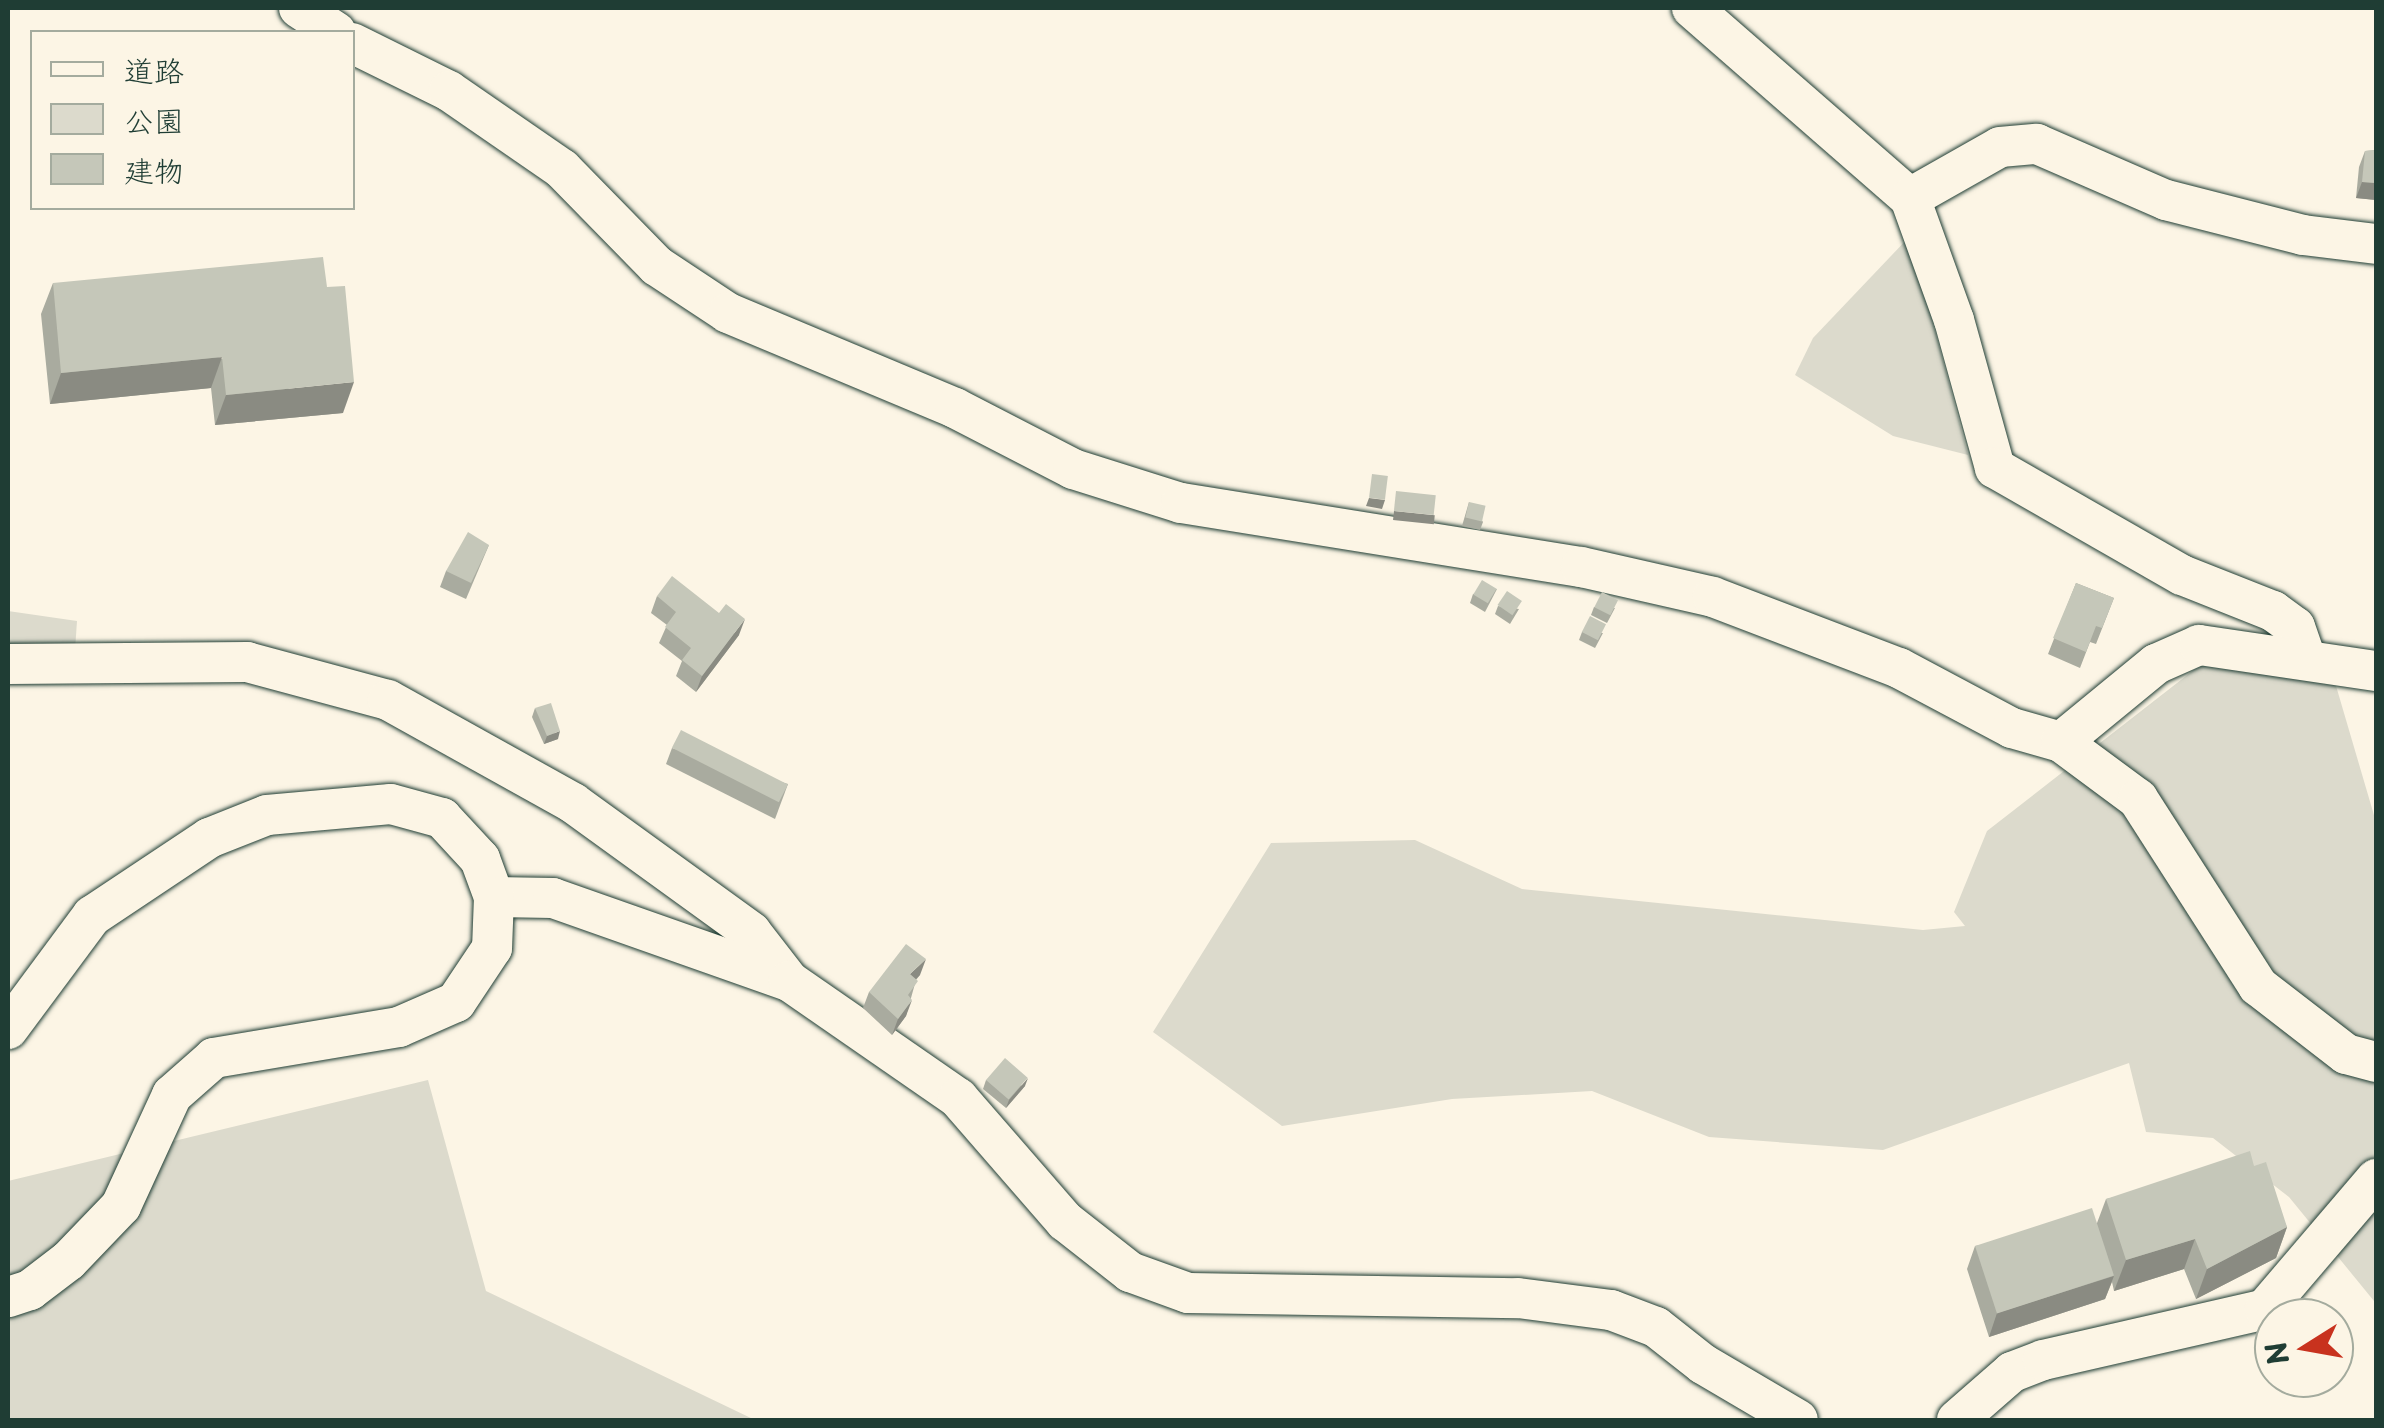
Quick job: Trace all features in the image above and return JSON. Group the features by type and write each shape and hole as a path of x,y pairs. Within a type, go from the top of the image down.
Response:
{"street":[{"path":"299,8 333,30"},
{"path":"1692,8 1910,198 1954,320 1995,468 2182,575 2273,611 2295,627 2305,656"},
{"path":"355,45 449,91 562,169 657,266 728,313 955,408 1073,470 1181,504 1581,567 1713,597 1899,668 2012,728 2061,742 2138,799 2258,986 2346,1054 2376,1062"},
{"path":"1910,198 2000,146 2037,144 2166,200 2304,235 2376,244"},
{"path":"2061,742 2156,664 2199,645 2305,656 2376,672"},
{"path":"8,664 246,662 388,700 573,803 751,932 789,981"},
{"path":"8,1029 92,916 209,838 267,814 391,804 442,818 480,859 494,898 492,948 456,1002 399,1026 214,1058 172,1095 121,1206 68,1261 8,1297"},
{"path":"494,898 554,898 789,981 958,1098 1065,1222 1130,1272 1188,1293 1518,1298 1611,1310 1656,1328 1702,1364 1798,1420"},
{"path":"1957,1420 2012,1372 2043,1360 2265,1308 2376,1179"}],"green space":[{"path":"1910,236 1968,455 1893,436 1795,375 1813,338"},
{"path":"8,611 77,621 75,650 8,649"},
{"path":"2204,662 2334,679 2376,822 2376,1325 2374,1301 2289,1197 2213,1138 2146,1132 2129,1063 1883,1150 1709,1137 1592,1091 1452,1099 1282,1126 1153,1032 1271,843 1415,840 1522,889 1923,930 1965,926 1954,912 1987,831"},
{"path":"428,1080 486,1291 755,1420 8,1420 8,1181"}],"building":[{"path":"2376,150 2376,183 2362,182 2365,151"},
{"path":"323,257 327,287 345,286 354,382 226,395 222,357 61,373 53,283"},
{"path":"1372,474 1388,476 1385,500 1369,498"},
{"path":"1396,491 1436,495 1434,515 1394,511"},
{"path":"1469,502 1486,506 1482,521 1465,518"},
{"path":"468,532 489,545 471,583 446,571"},
{"path":"672,576 719,613 726,604 745,619 702,676 682,660 691,648 665,627 676,612 657,596"},
{"path":"1482,580 1497,589 1488,603 1473,595"},
{"path":"2076,583 2114,598 2102,628 2096,626 2086,652 2053,638"},
{"path":"1507,591 1522,601 1512,615 1497,605"},
{"path":"1602,592 1618,600 1610,615 1594,607"},
{"path":"1590,616 1606,624 1598,640 1582,632"},
{"path":"551,703 560,731 547,736 535,708"},
{"path":"681,730 788,784 779,802 672,748"},
{"path":"906,944 926,959 910,974 918,981 908,995 912,1000 898,1019 869,992"},
{"path":"1005,1058 1028,1078 1009,1100 986,1080"},
{"path":"2250,1151 2254,1166 2266,1162 2287,1227 2207,1269 2195,1239 2126,1260 2106,1199"},
{"path":"2092,1208 2114,1276 1997,1314 1975,1246"}]}
